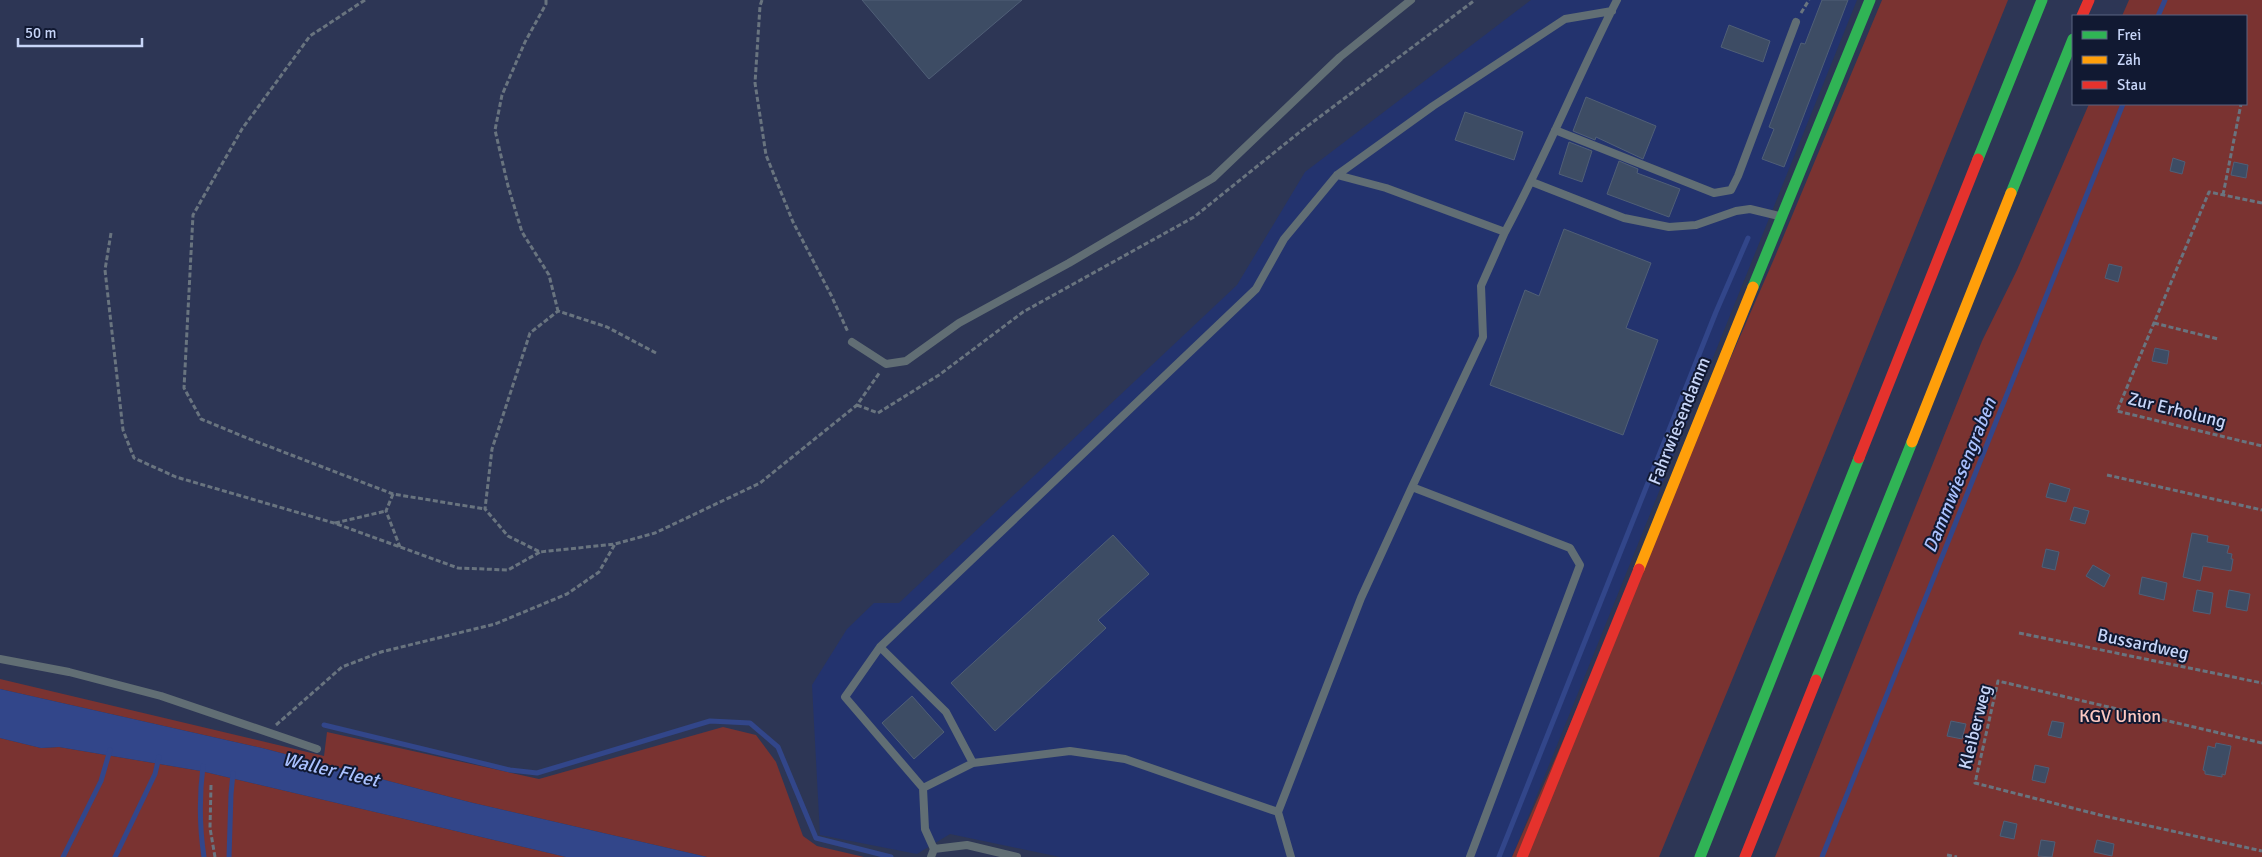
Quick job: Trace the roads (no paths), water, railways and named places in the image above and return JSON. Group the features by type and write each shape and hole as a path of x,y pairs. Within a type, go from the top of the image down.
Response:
{"main road":[{"name":"Fahrwiesendamm","path":"1522,857 1687,446 1870,0"},
{"path":"1700,857 2042,0"},
{"path":"2082,15 2089,0"},
{"path":"1745,857 2072,41"}],"lane":[{"path":"852,342 886,364 906,361 959,323 1069,263 1213,178 1340,57 1411,0"},
{"path":"1291,857 1278,812 1361,598 1483,337 1481,286 1505,232 1532,182 1617,0"},
{"path":"931,857 934,848 925,829 923,788 845,697 880,647 1256,289 1284,239 1337,175 1433,106 1565,19 1612,11"},
{"path":"1555,130 1714,193 1730,190 1738,176 1796,22"},
{"path":"1337,175 1386,188 1505,232"},
{"path":"1532,182 1624,218 1669,227 1696,225 1736,211 1750,209 1782,217"},
{"path":"1412,487 1570,548 1580,565 1470,857"},
{"path":"880,647 946,712 973,763"},
{"path":"0,659 69,672 161,696 317,749"},
{"path":"923,788 973,763 1070,751 1125,759 1278,812"},
{"path":"934,848 967,846 1018,857"}],"water":[{"name":"Waller Fleet","path":"0,689 262,748 469,802 707,857 566,857 201,771 59,747 41,748 0,738"}],"waterway":[{"name":"Dammwiesengraben","path":"2158,15 2165,0"},
{"name":"Dammwiesengraben","path":"1822,857 2123,105"},
{"path":"1499,857 1716,312 1748,238"},
{"path":"324,725 510,770 537,773 710,721 750,723 778,747 816,838 891,857"},
{"path":"63,857 101,781 110,750"},
{"path":"115,857 155,774 159,757"},
{"path":"203,766 200,811 204,857"},
{"path":"229,857 233,773"}],"park label":[{"name":"KGV Union","path":"2120,716"}]}
